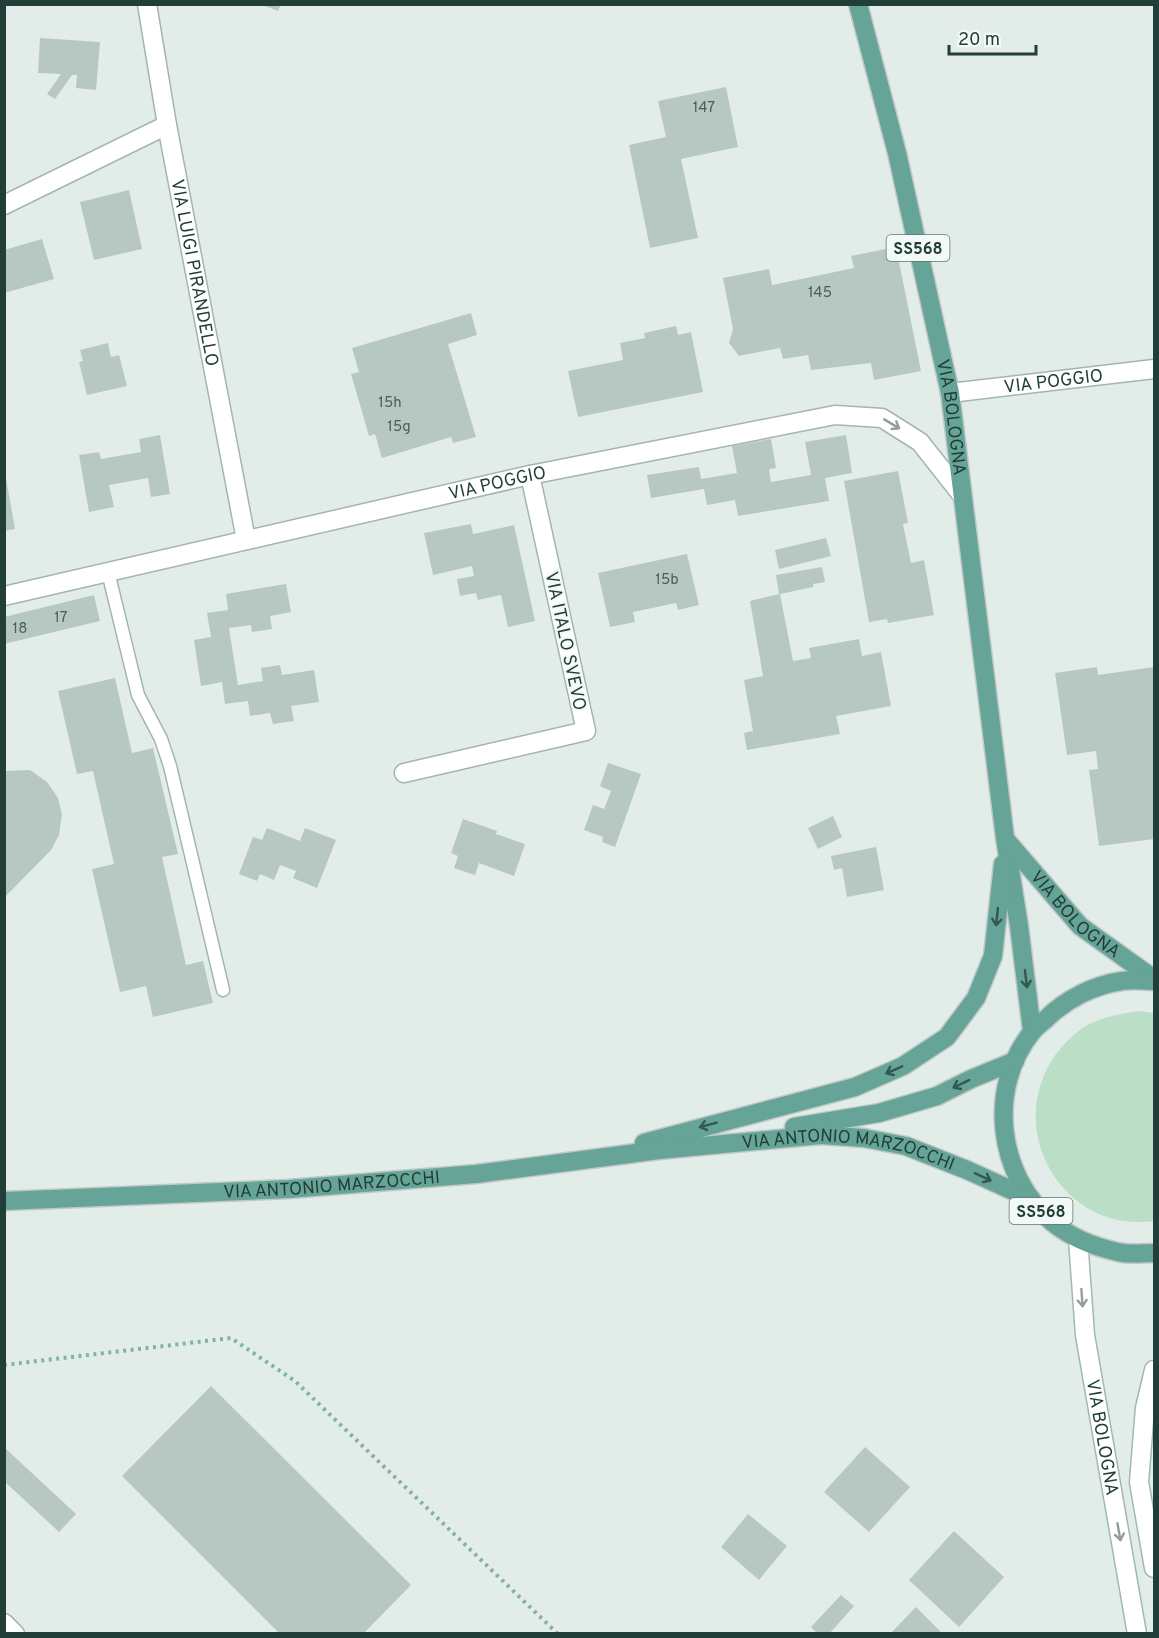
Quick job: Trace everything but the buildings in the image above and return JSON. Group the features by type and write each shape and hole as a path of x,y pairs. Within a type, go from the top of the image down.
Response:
{"main road":[{"name":"VIA BOLOGNA","path":"858,4 897,153 950,393 1005,838 1032,1031"},
{"name":"VIA BOLOGNA","path":"1005,838 1080,926 1155,980"},
{"path":"580,1160 855,1087 903,1066 947,1037 976,998 993,956 1005,838"},
{"name":"VIA BOLOGNA","path":"1155,980 1123,981 1088,990 1058,1007 1032,1031 1014,1061 1004,1096 1004,1132 1012,1167 1030,1199 1052,1222 1078,1239 1120,1253 1155,1253"},
{"name":"VIA ANTONIO MARZOCCHI","path":"659,1150 879,1113 937,1096 1014,1061"},
{"name":"VIA ANTONIO MARZOCCHI","path":"4,1201 289,1189 476,1174 659,1150 820,1135 864,1138 906,1146 967,1170 1030,1199"}],"street":[{"name":"VIA LUIGI PIRANDELLO","path":"147,4 167,125 246,540"},
{"path":"4,205 167,125"},
{"name":"VIA POGGIO","path":"950,393 1155,369"},
{"name":"VIA POGGIO","path":"4,596 530,475 835,415 882,418 920,442 961,494"},
{"name":"VIA ITALO SVEVO","path":"404,773 586,731 530,475"},
{"name":"VIA BOLOGNA","path":"1078,1239 1085,1335 1137,1634"},
{"name":"VIA BOLOGNA","path":"1155,1370 1145,1407 1139,1482 1155,1569"},
{"path":"4,1623 15,1634"}],"lane":[{"path":"108,572 138,695 161,739 170,766 223,990"}],"path":[{"path":"4,1365 231,1338 295,1380 558,1634"}],"green space":[{"path":"1138,1011 1154,1013 1154,1221 1121,1221 1093,1211 1069,1194 1051,1170 1039,1143 1036,1114 1041,1083 1056,1054 1070,1039 1098,1020"}]}
